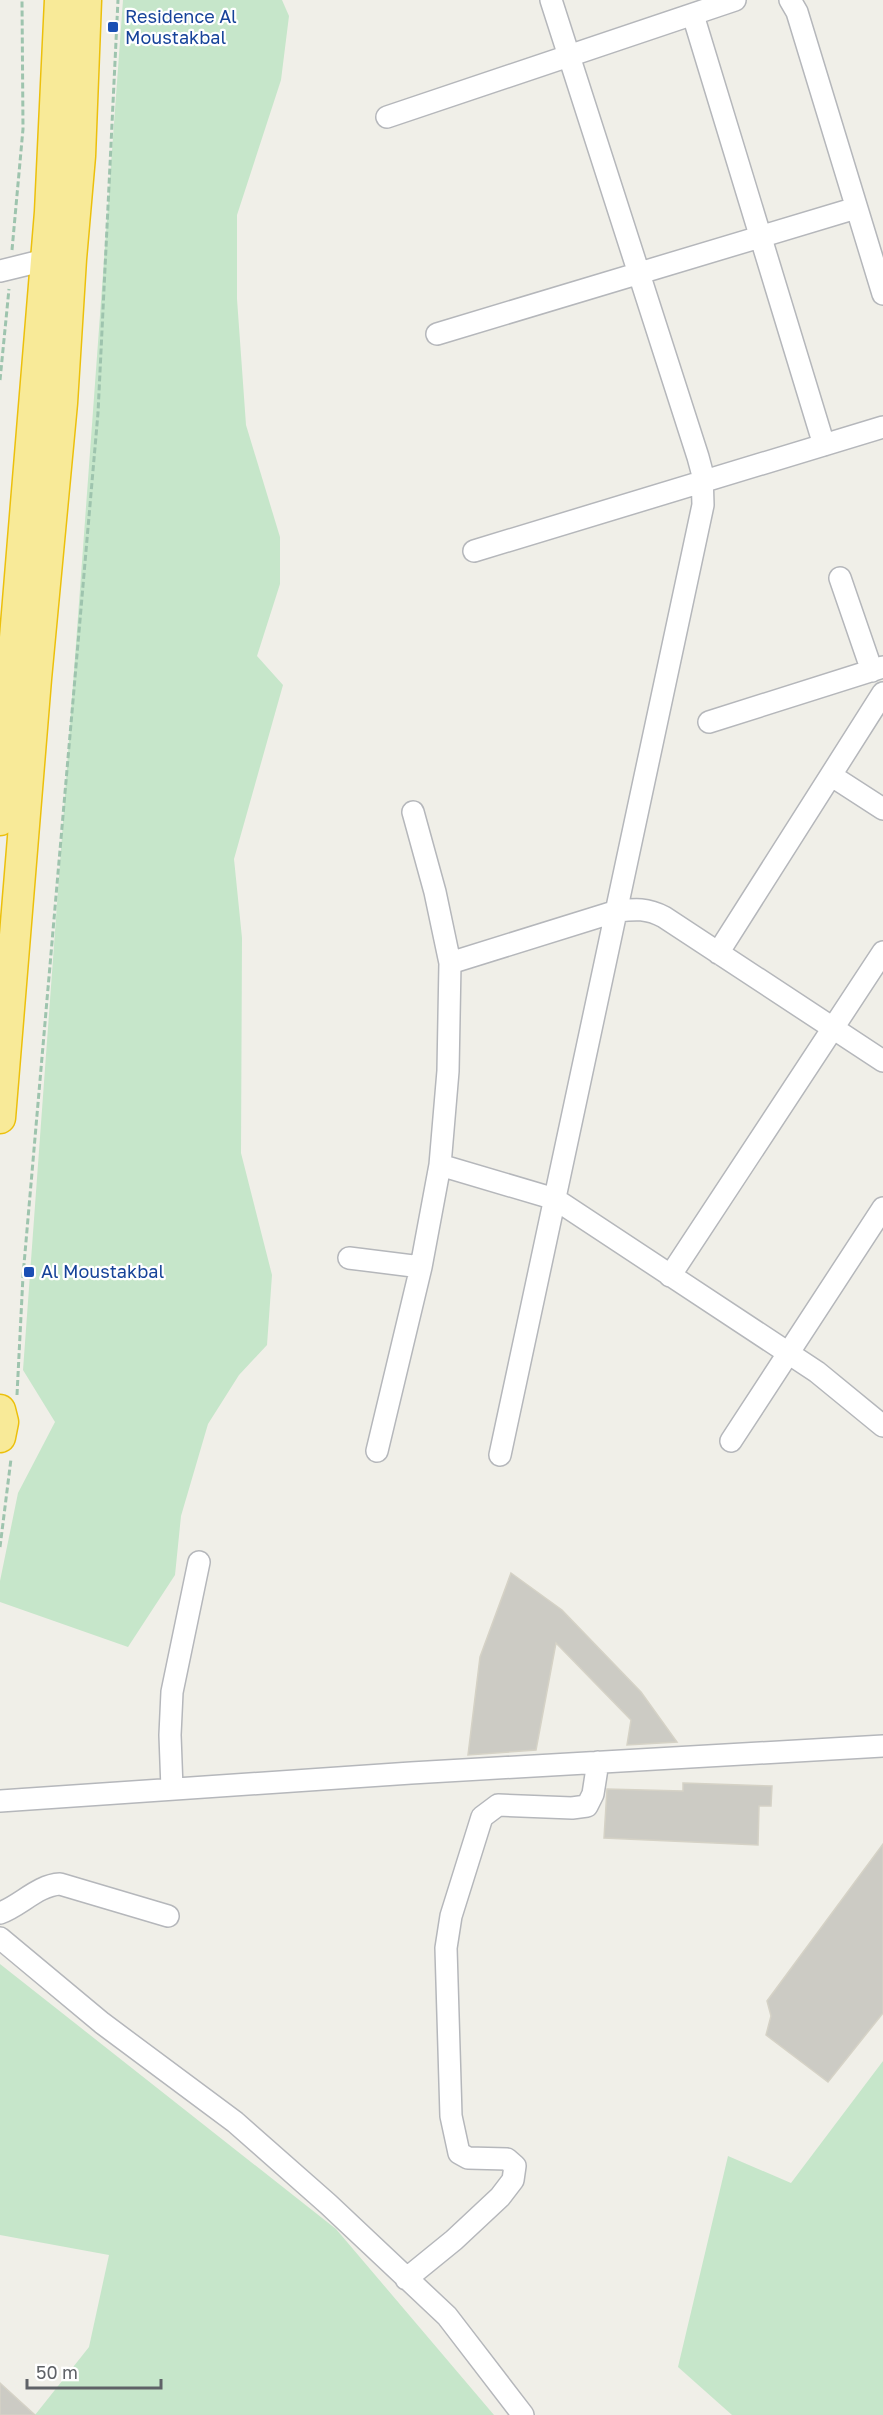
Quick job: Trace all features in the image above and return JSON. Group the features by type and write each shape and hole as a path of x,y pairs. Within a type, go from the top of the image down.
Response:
{"highway":[{"path":"0,1118 36,679 62,403 58,259 50,212 60,0"},
{"path":"0,820 58,259 80,156 87,0"},
{"path":"6,1447 3,1422 8,1405"}],"street":[{"path":"501,1455 703,506 703,482 698,457 571,56 551,0"},
{"path":"387,117 735,0"},
{"path":"790,0 797,12 883,294"},
{"path":"693,15 824,445"},
{"path":"437,334 856,208"},
{"path":"5,269 58,259"},
{"path":"474,551 883,427"},
{"path":"709,722 877,669 840,578"},
{"path":"718,953 883,693"},
{"path":"832,776 883,809"},
{"path":"377,1451 421,1267 440,1165 448,1071 450,963 435,892 413,812"},
{"path":"450,963 617,911 640,908 652,911 883,1060"},
{"path":"670,1276 883,952"},
{"path":"440,1165 555,1199 817,1372 883,1426"},
{"path":"730,1441 882,1213"},
{"path":"349,1258 421,1267"},
{"path":"172,1789 170,1735 172,1692 199,1562"},
{"path":"0,1801 883,1746"},
{"path":"406,2279 454,2240 500,2197 513,2180 515,2166 507,2159 468,2158 459,2153 451,2116 446,1948 451,1916 482,1817 498,1805 562,1808 587,1806 593,1794 598,1762"},
{"path":"0,1913 14,1908 40,1890 53,1884 60,1884 168,1916"},
{"path":"0,1938 85,2009 244,2129 328,2204 447,2316 523,2415"}],"path":[{"path":"0,380 5,269 23,129 22,0"},
{"path":"8,1405 23,1276 98,413 118,0"},
{"path":"0,1547 6,1447"}],"green space":[{"path":"123,0 282,0 289,16 281,80 237,215 237,299 246,425 280,537 280,584 257,656 283,685 234,859 242,938 241,1153 272,1275 267,1345 239,1375 208,1424 181,1516 175,1575 128,1647 0,1602 0,1581 18,1493 55,1422 23,1370"},
{"path":"0,1964 336,2229 494,2415 35,2415 89,2347 109,2255 0,2235"},
{"path":"883,2061 883,2415 732,2415 678,2367 728,2156 791,2183"}],"building":[{"path":"511,1573 562,1610 641,1692 677,1742 627,1745 631,1720 556,1643 536,1750 468,1755 480,1657"},
{"path":"683,1783 772,1786 771,1806 759,1806 758,1845 604,1838 607,1789 683,1791"},
{"path":"883,1844 883,2013 828,2082 766,2035 771,2016 767,2001"},
{"path":"0,2383 35,2415 0,2415"}],"place":[{"name":"Residence Al Moustakbal","path":"113,27"},
{"name":"Al Moustakbal","path":"29,1272"}]}
